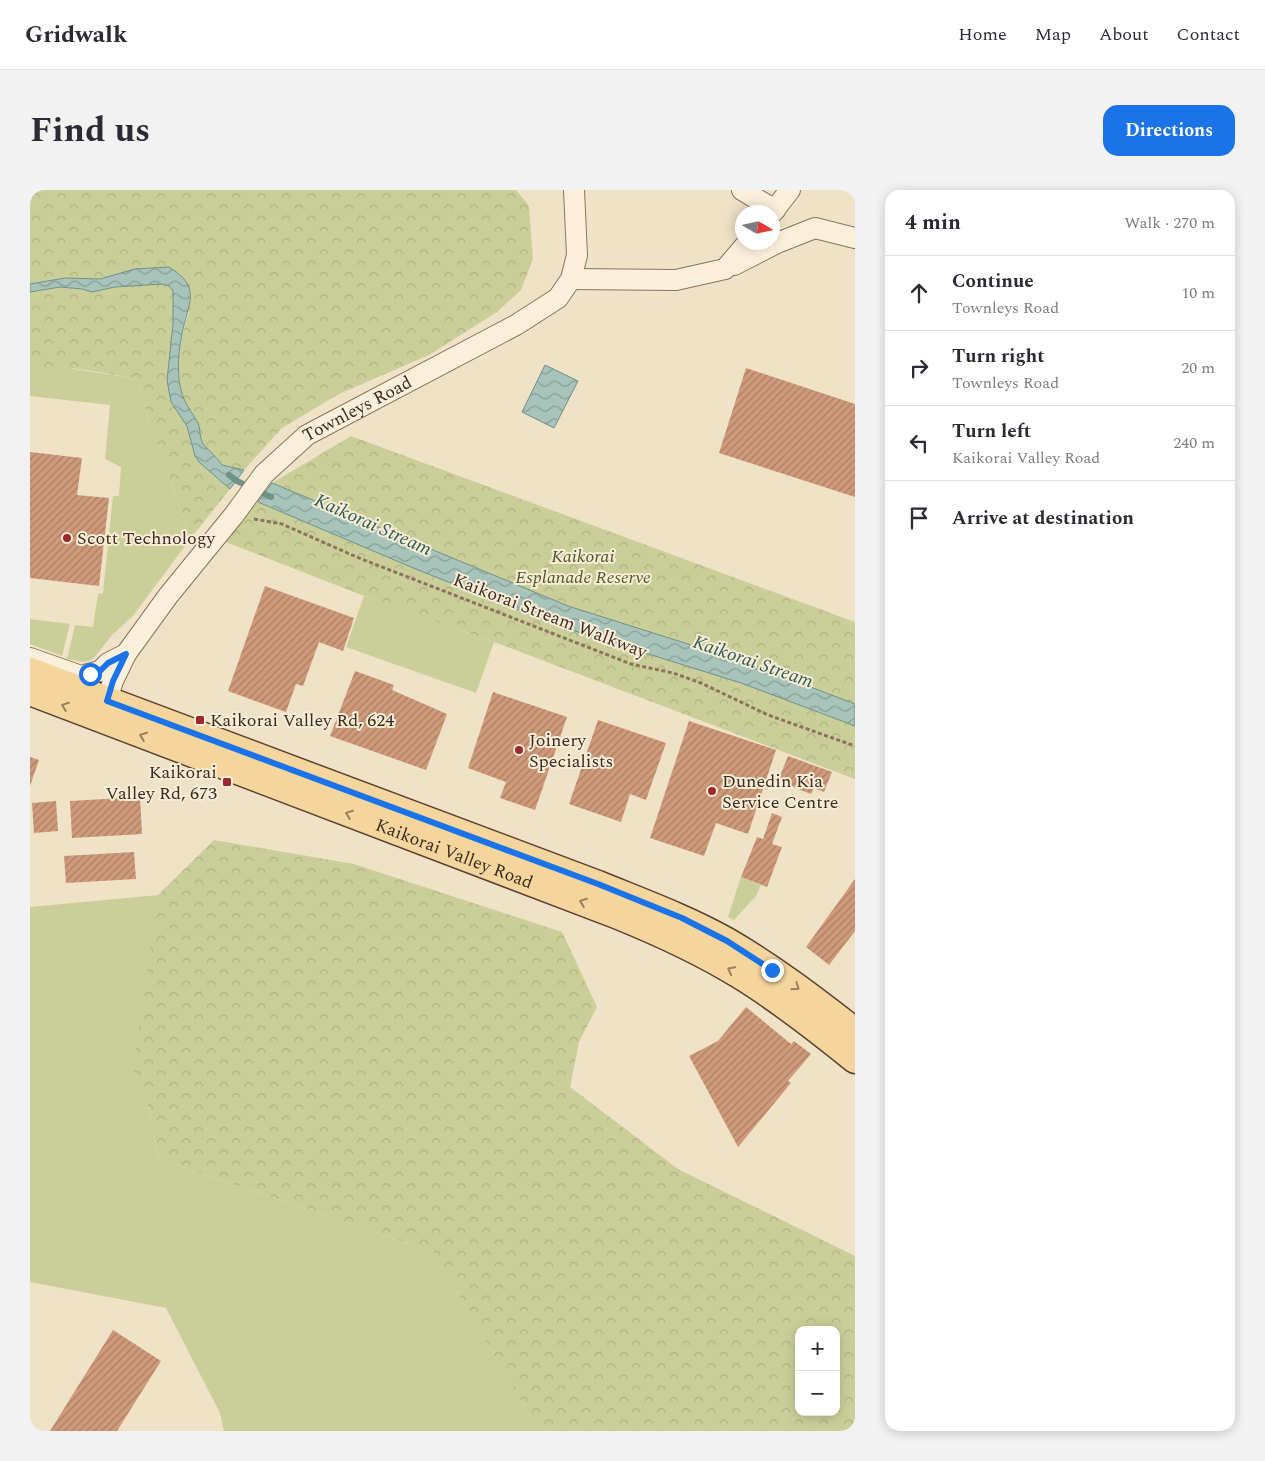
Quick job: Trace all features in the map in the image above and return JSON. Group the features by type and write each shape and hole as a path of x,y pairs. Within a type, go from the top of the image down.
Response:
{"main road":[{"name":"Kaikorai Valley Road","path":"30,671 104,710 663,934 738,974 758,987 855,1060"},
{"name":"Kaikorai Valley Road","path":"30,692 104,710 598,884 682,918 727,941 772,970 855,1031"}],"street":[{"name":"Townleys Road","path":"104,710 113,681 126,654 168,596 264,474 307,435 516,325 558,298 571,279 577,255 574,190"},
{"path":"742,190 765,205"},
{"path":"779,205 790,190"},
{"path":"571,279 676,280 725,269 777,243 815,228 855,238"},
{"path":"725,269 741,250"},
{"name":"Townleys Road","path":"30,658 81,676 100,671 108,663 126,654"}],"path":[{"name":"Kaikorai Stream Walkway","path":"238,509 282,524 359,558 631,664 673,673 701,683 768,715 855,746"}],"green space":[{"path":"30,190 516,190 529,206 533,259 521,290 497,312 429,355 339,394 282,428 244,470 222,465 206,448 201,440 198,426 184,399 179,378 179,356 189,312 169,267 135,269 100,279 65,278 30,284"},
{"path":"162,284 169,286 173,291 173,324 167,380 171,402 187,426 195,456 200,463 230,489 191,538 150,424 137,379 70,368 43,367 30,369 30,292 60,287 92,292 115,287"},
{"path":"62,367 137,379 150,424 191,538 132,617 112,635 93,659 84,662 67,659 75,625 93,627 98,594 103,593 113,496 119,496 121,467 105,459 110,405 30,396 30,369"},
{"name":"Kaikorai Esplanade Reserve","path":"351,436 855,622 855,704 748,663 568,606 272,483"},
{"name":"Kaikorai Esplanade Reserve","path":"258,502 418,570 562,627 741,683 855,726 855,779 494,642 364,596 221,540"},
{"path":"364,596 494,642 476,693 346,647"},
{"path":"30,619 70,624 62,656 30,644"},
{"path":"214,840 354,864 562,932 597,1007 579,1042 570,1087 678,1169 855,1256 855,1431 539,1431 433,1252 159,1159 147,1101 133,1069 158,895"},
{"path":"741,877 761,885 756,896 734,920 728,917"},
{"path":"158,895 147,1101 159,1159 433,1252 539,1431 224,1431 220,1413 166,1308 30,1282 30,907"}],"water":[{"path":"169,267 185,281 189,287 190,294 190,302 179,351 178,367 182,395 198,423 201,440 204,445 222,465 244,470 230,489 200,463 195,456 187,426 171,402 167,380 173,324 173,291 169,286 162,284 115,287 92,292 60,287 30,292 30,284 65,278 100,279 135,269"},
{"path":"545,365 578,381 554,428 522,412"},
{"path":"272,483 568,606 748,663 855,704 855,726 741,683 562,627 418,570 258,502"}],"building":[{"path":"746,368 855,404 855,497 719,453"},
{"name":"Scott Technology","path":"30,452 82,458 77,495 109,498 99,586 30,578"},
{"path":"265,586 354,618 343,651 319,642 303,686 296,684 286,712 228,691"},
{"path":"355,671 394,685 392,690 447,714 426,770 330,736"},
{"path":"493,692 567,717 535,810 500,798 506,782 468,768"},
{"path":"598,720 666,743 646,800 630,794 621,822 569,804"},
{"path":"689,721 776,750 748,834 716,823 704,856 650,838"},
{"path":"788,756 832,772 824,792 814,788 811,794 778,781"},
{"path":"30,757 39,760 30,786"},
{"path":"140,797 142,834 72,838 70,801"},
{"path":"56,801 58,831 34,833 32,803"},
{"path":"772,813 782,817 772,844 782,847 767,887 741,877 757,837 763,839"},
{"path":"134,852 136,879 66,883 64,856"},
{"path":"855,879 855,931 829,965 806,947"},
{"path":"746,1007 791,1044 794,1041 811,1054 788,1081 791,1083 738,1147 689,1056 718,1041"},
{"path":"113,1330 161,1361 117,1431 50,1431"}],"waterway":[{"name":"Kaikorai Stream","path":"229,475 237,481 271,497"}],"place":[{"name":"Scott Technology","path":"67,538"},
{"name":"Kaikorai Valley Rd, 624","path":"200,720"},
{"name":"Joinery Specialists","path":"519,750"},
{"name":"Kaikorai Valley Rd, 673","path":"227,782"},
{"name":"Dunedin Kia Service Centre","path":"712,791"}],"route":[{"path":"90,674 100,671 108,663 126,654 113,681 107,701 598,884 682,918 727,941 772,970"}]}
